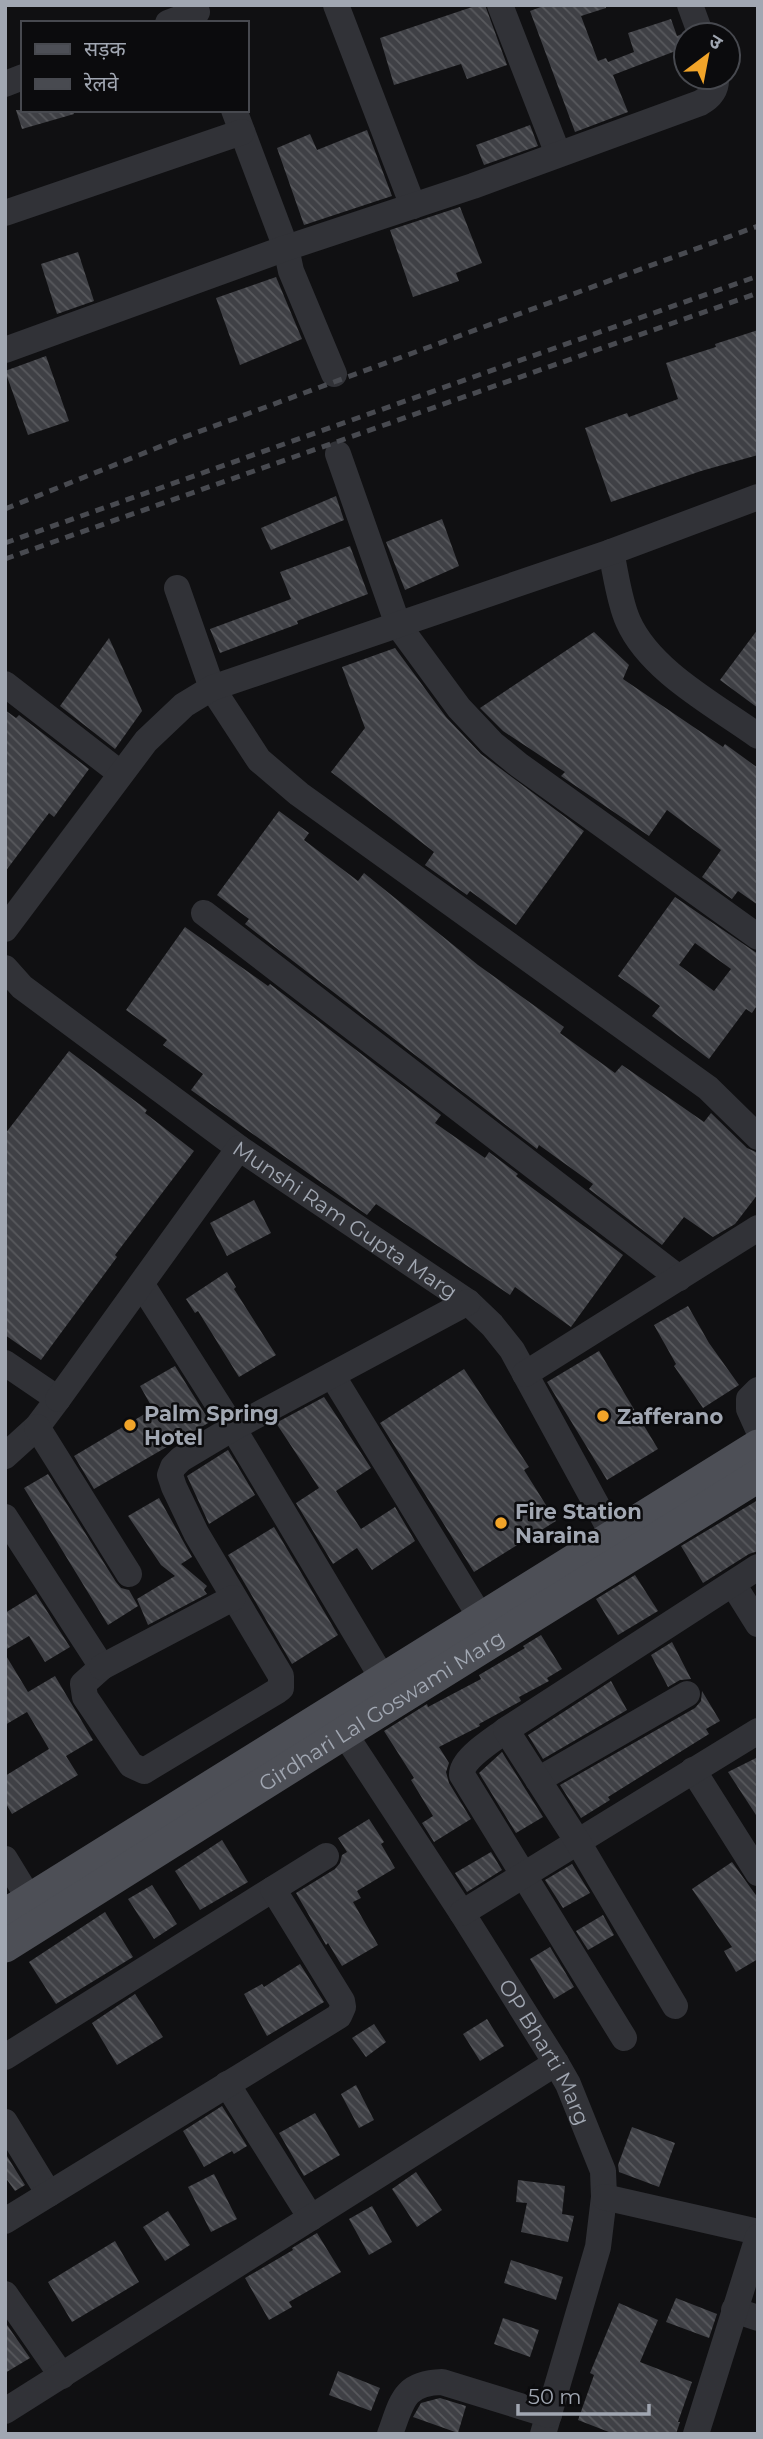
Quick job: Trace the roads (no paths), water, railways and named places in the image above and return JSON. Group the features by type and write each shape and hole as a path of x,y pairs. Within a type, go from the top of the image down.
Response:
{"main road":[{"name":"Girdhari Lal Goswami Marg","path":"17,1907 337,1722 621,1546 758,1446"},
{"name":"Girdhari Lal Goswami Marg","path":"5,1947 337,1722 383,1679 481,1618 758,1476"}],"street":[{"path":"336,5 413,206"},
{"path":"500,5 558,154"},
{"path":"173,21 197,13"},
{"path":"5,350 286,248 473,186 700,103 714,91"},
{"path":"5,213 238,121 286,248 291,271 334,374"},
{"path":"338,454 398,625 459,708 492,743 519,765 758,936"},
{"path":"5,929 120,773 165,721 184,705 212,688 756,501"},
{"path":"611,552 627,620 650,655 758,736"},
{"path":"177,588 212,688 258,760 299,794 691,1075 733,1111 758,1137"},
{"path":"5,684 120,773"},
{"path":"204,913 679,1278"},
{"name":"Munshi Ram Gupta Marg","path":"5,968 22,987 239,1148 468,1302 513,1350 621,1546"},
{"path":"5,1456 37,1427 239,1148"},
{"path":"525,1374 758,1228"},
{"path":"142,1285 233,1428 383,1679"},
{"path":"233,1598 102,1667 83,1684 85,1697 131,1765 144,1771 281,1688 281,1676 233,1598 174,1487 170,1475 173,1467 181,1459 233,1428 468,1302"},
{"path":"5,1363 58,1399"},
{"path":"332,1375 481,1618"},
{"path":"758,1391 749,1399 749,1409 758,1429"},
{"path":"37,1427 129,1574"},
{"path":"5,1517 102,1667"},
{"path":"624,2038 462,1775 463,1765 506,1730 758,1567"},
{"path":"733,1584 758,1624"},
{"path":"538,1780 687,1694"},
{"name":"OP Bharti Marg","path":"337,1722 556,2063 568,2084 603,2171 604,2197 598,2247 546,2425"},
{"path":"506,1730 578,1842 675,2006"},
{"path":"462,1913 758,1731"},
{"path":"693,1770 758,1872"},
{"path":"5,2057 326,1856"},
{"path":"5,1858 17,1907"},
{"path":"5,2221 339,2016 343,2007 342,2001 273,1889"},
{"path":"5,2411 556,2063"},
{"path":"227,2084 311,2218"},
{"path":"5,2122 49,2194"},
{"path":"604,2197 758,2234 746,2314 696,2434"},
{"path":"5,2294 62,2376"},
{"path":"390,2434 404,2397 412,2389 426,2383 442,2382 546,2425"}],"railway":[{"path":"5,509 179,439 758,226"},
{"path":"5,543 758,276"},
{"path":"5,559 758,293"}],"place":[{"name":"Zafferano","path":"603,1416"},
{"name":"Palm Spring Hotel","path":"130,1425"},
{"name":"Fire Station Naraina","path":"501,1523"}]}
